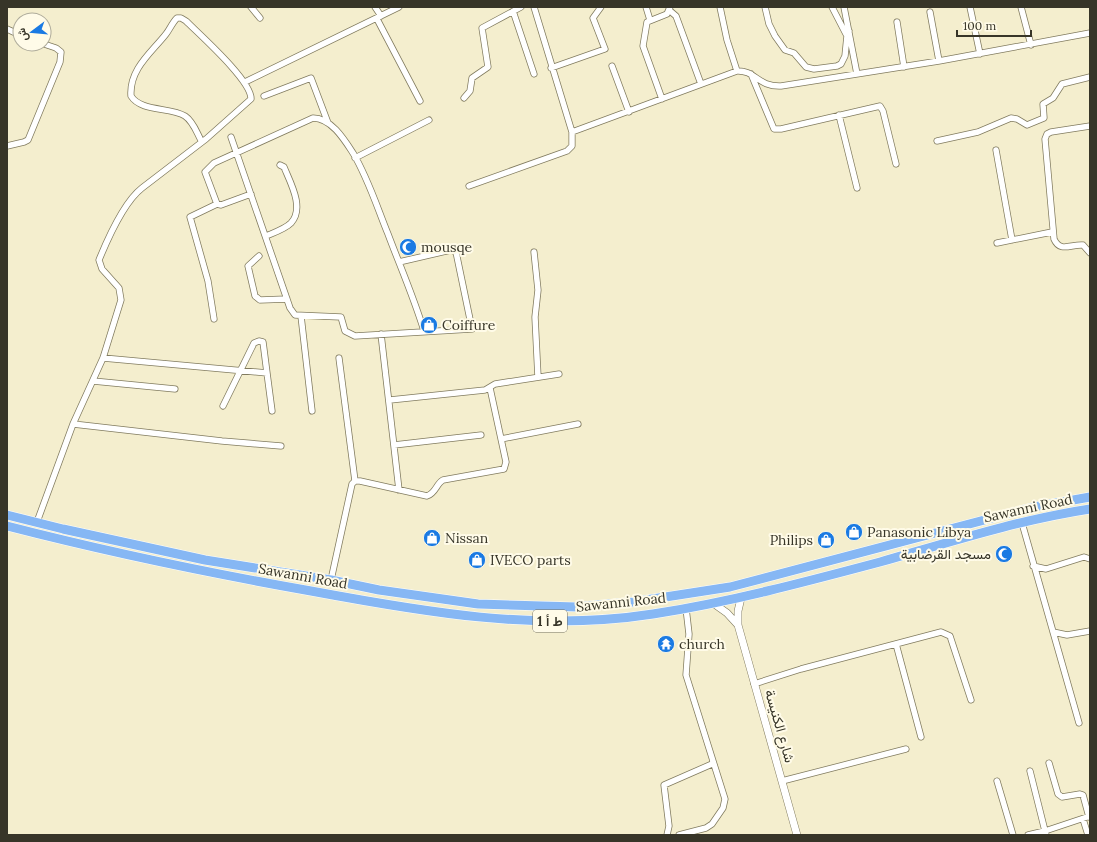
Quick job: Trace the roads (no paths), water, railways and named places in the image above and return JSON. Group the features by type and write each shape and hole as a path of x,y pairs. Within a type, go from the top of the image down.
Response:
{"highway":[{"name":"Sawanni Road","path":"7,515 205,560 331,580 379,590 478,604 577,607 633,602 730,587 1034,507 1090,497"},
{"name":"Sawanni Road","path":"7,526 93,548 202,572 377,604 462,617 523,621 572,621 623,618 741,598 882,561 945,542 1022,523 1090,509"}],"main road":[{"name":"شارع الكنيسة","path":"741,598 738,611 738,625 797,835"},
{"name":"شارع الكنيسة","path":"713,603 727,613 738,625"}],"street":[{"path":"251,7 260,18"},
{"path":"375,7 420,101"},
{"path":"245,82 399,7"},
{"path":"464,98 470,91 472,78 488,67 482,28 521,7"},
{"path":"469,186 567,151 572,146 572,132 534,7"},
{"path":"552,68 603,50 605,46 593,18 601,7"},
{"path":"646,7 650,20"},
{"path":"720,7 727,40 737,71"},
{"path":"765,7 769,24 785,50 794,53 806,67 814,69 837,66 841,64 845,56 848,34 832,7"},
{"path":"844,7 848,34 857,74"},
{"path":"970,7 980,54"},
{"path":"1021,7 1031,45"},
{"path":"662,99 643,46 645,25 650,20 667,14 670,9 676,16 701,84"},
{"path":"513,12 534,74"},
{"path":"930,12 939,61"},
{"path":"37,522 73,424 103,358 121,300 119,288 102,269 99,260 103,250 125,207 133,195 202,142 249,102 251,96 245,82 182,18 177,18 167,34 145,57 132,84 131,96 133,100 140,103 186,116 202,142"},
{"path":"897,22 904,67"},
{"path":"572,132 737,71 746,71 763,83 771,86 904,67 1090,33"},
{"path":"7,146 28,140 60,62 61,52 52,47"},
{"path":"612,66 629,112"},
{"path":"751,74 774,129 781,129 880,106 883,111 896,164"},
{"path":"937,141 978,132 1011,118 1017,119 1027,125 1042,120 1044,118 1044,104 1053,98 1060,85 1066,82 1090,77"},
{"path":"264,96 310,78 328,123"},
{"path":"839,115 857,188"},
{"path":"217,204 206,171 214,163 314,118 322,119 328,123 349,146 355,158 377,206 424,331"},
{"path":"355,158 429,120"},
{"path":"1090,126 1051,132 1046,136 1052,232 1058,246 1066,248 1083,244 1090,253"},
{"path":"231,137 292,313 295,316 339,316 342,318 345,331 350,335 472,329 456,252 451,250 399,262"},
{"path":"996,150 1012,240"},
{"path":"266,236 291,223 296,210 295,195 284,167 280,165"},
{"path":"214,320 208,281 190,217 217,204 221,205 251,194"},
{"path":"997,243 1052,232"},
{"path":"534,252 538,290 535,317 538,377"},
{"path":"259,256 248,266 255,296 260,300 287,299"},
{"path":"301,316 312,411"},
{"path":"381,334 400,490"},
{"path":"223,406 254,343 259,341 263,342 272,411"},
{"path":"103,358 267,373"},
{"path":"338,358 355,482"},
{"path":"390,400 490,388 495,384 558,374"},
{"path":"93,380 175,389"},
{"path":"331,580 352,484 355,482 360,480 427,496 432,493 438,484 443,480 504,469 506,464 490,388"},
{"path":"73,424 92,428 163,433 222,441 282,446"},
{"path":"501,439 578,424"},
{"path":"394,445 481,435"},
{"path":"1022,523 1033,566 1079,723"},
{"path":"1033,566 1046,569 1084,557 1090,559"},
{"path":"679,835 706,828 712,824 723,808 725,799 686,675 689,634 686,608"},
{"path":"1052,632 1067,635 1090,631"},
{"path":"754,684 801,669 941,632 950,636 970,700"},
{"path":"896,644 921,737"},
{"path":"782,781 906,749"},
{"path":"667,835 669,826 664,785 712,764 714,761"},
{"path":"1028,835 1045,833 1090,816 1083,795 1080,794 1062,797 1058,794 1049,763"},
{"path":"1030,771 1045,833"},
{"path":"997,781 1013,835"},
{"path":"1083,819 1088,835"}],"place":[{"name":"mousqe","path":"408,247"},
{"name":"Coiffure","path":"429,325"},
{"name":"Panasonic Libya","path":"854,532"},
{"name":"Nissan","path":"432,538"},
{"name":"Philips","path":"826,540"},
{"name":"مسجد القرضابية","path":"1004,554"},
{"name":"IVECO parts","path":"477,560"},
{"name":"church","path":"666,644"}]}
